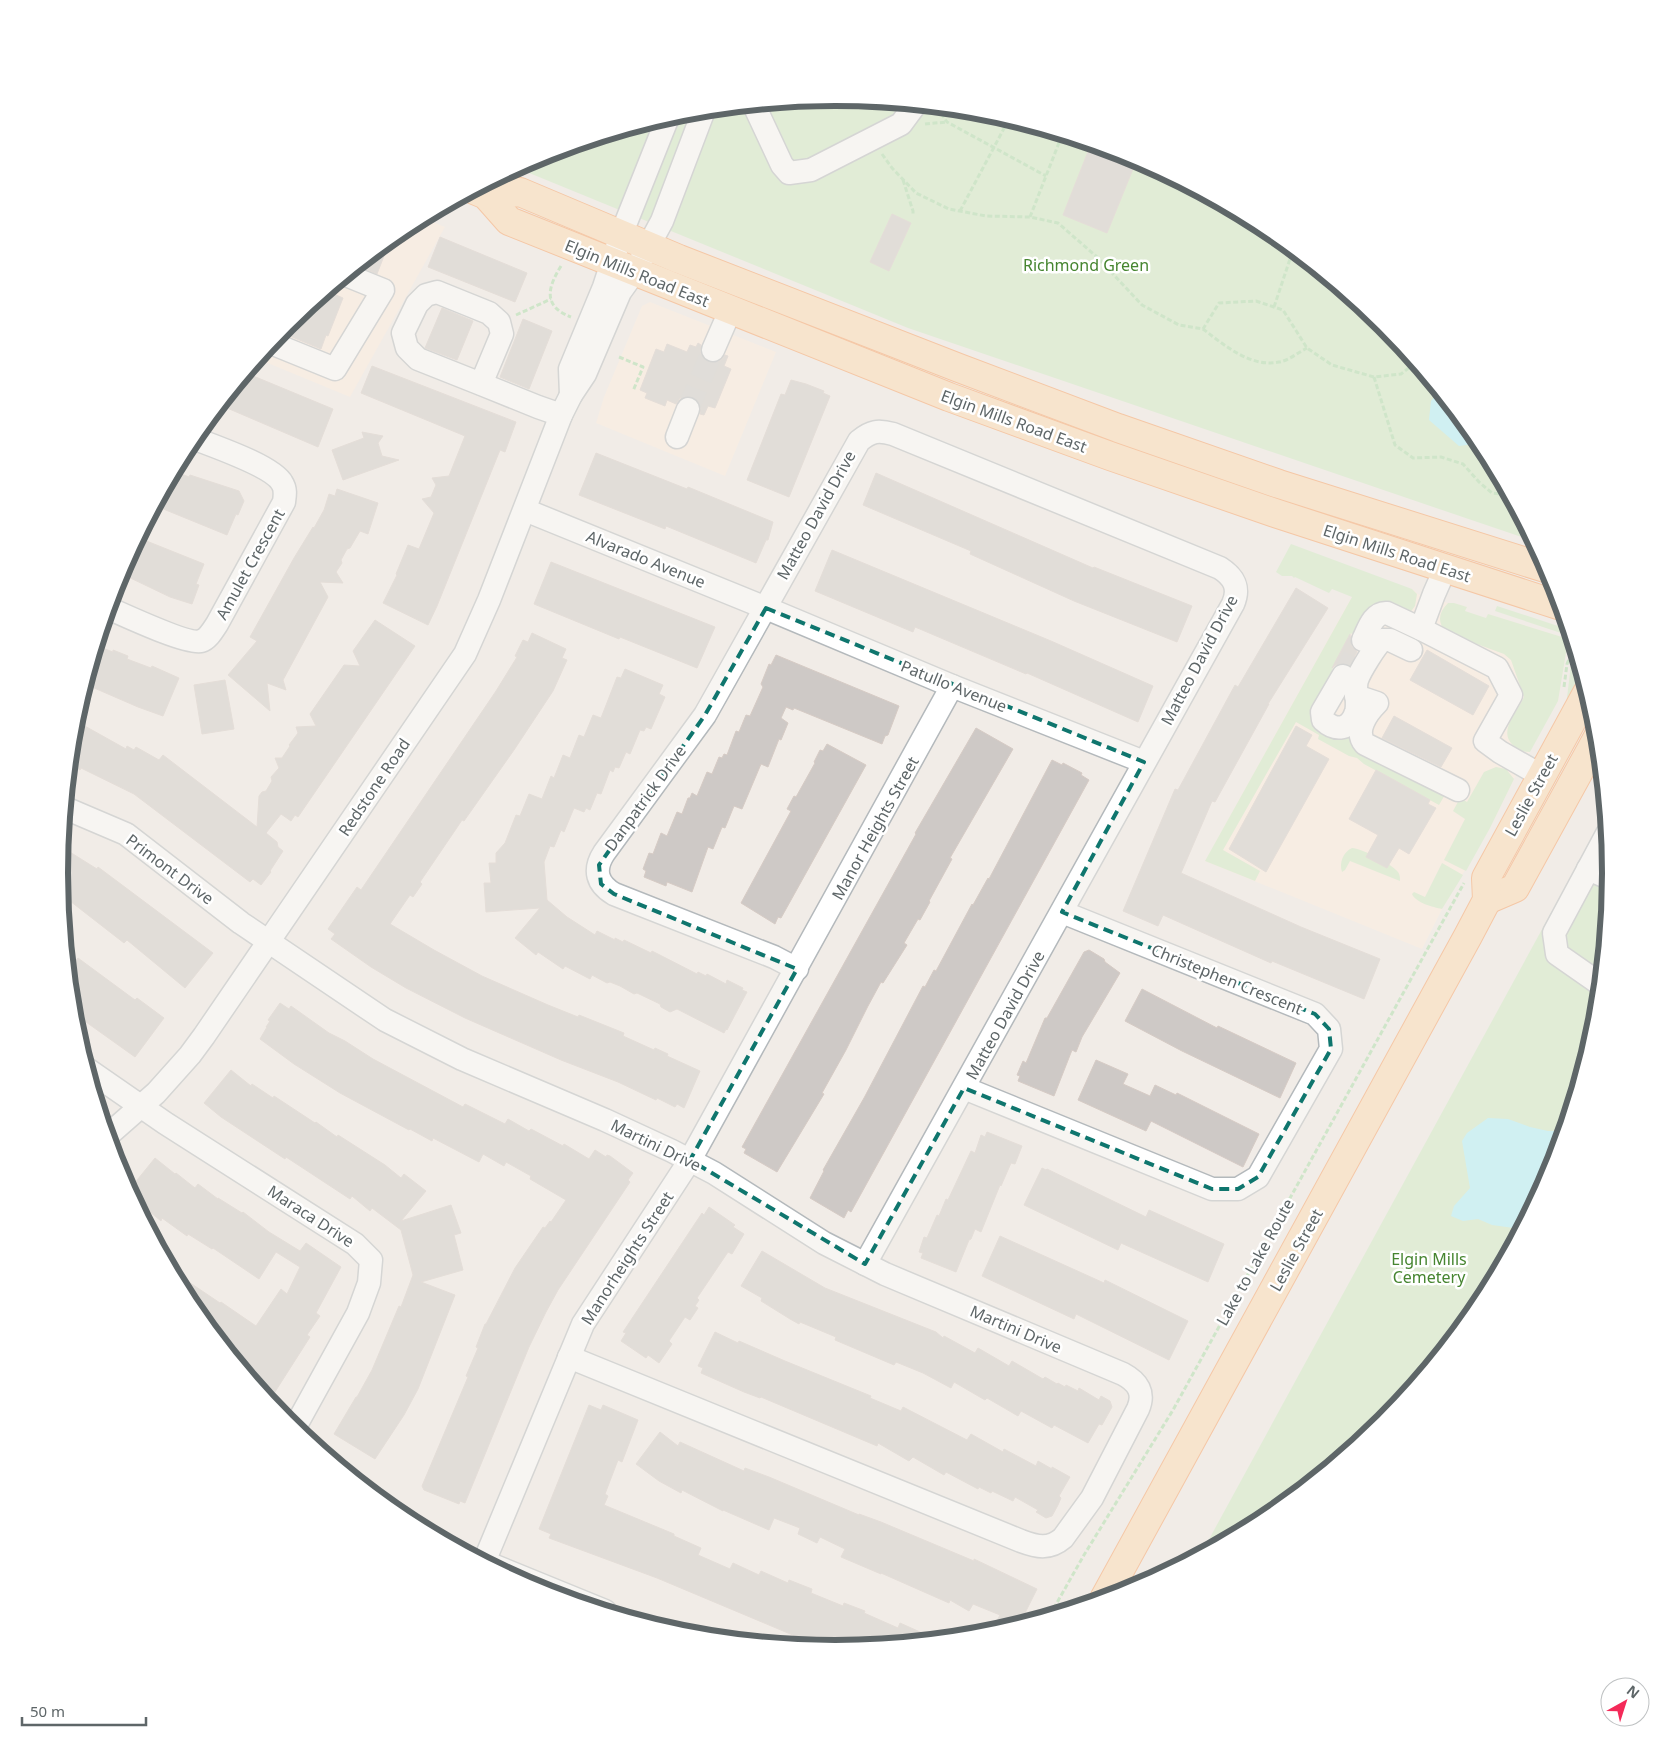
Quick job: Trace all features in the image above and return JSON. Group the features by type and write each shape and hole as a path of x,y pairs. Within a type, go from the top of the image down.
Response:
{"main road":[{"name":"Elgin Mills Road East","path":"481,193 520,192 621,235 951,366 1118,428 1279,484 1537,566"},
{"name":"Elgin Mills Road East","path":"480,193 509,222 940,394 1110,456 1553,603"},
{"name":"Leslie Street","path":"1109,1590 1487,900 1486,878 1582,701"},
{"name":"Leslie Street","path":"1487,900 1515,888 1592,748"}],"street":[{"path":"757,111 782,165 789,173 811,170 902,124 911,111"},
{"path":"623,267 650,246 662,221 701,118"},
{"name":"Redstone Road","path":"112,1131 156,1093 190,1055 465,654 525,510 561,416 571,395 585,374 620,292 623,267 621,235 665,126"},
{"path":"278,346 335,369 383,290 352,278"},
{"path":"482,384 502,334 499,322 489,314 437,292 426,295 416,304 403,333 407,348 418,359 561,416"},
{"path":"713,350 730,311"},
{"path":"677,436 688,409"},
{"name":"Matteo David Drive","path":"766,608 776,586 854,448 864,437 882,431 1229,573 1237,590 1236,597 865,1264"},
{"name":"Amulet Crescent","path":"114,611 184,639 200,641 206,638 217,624 284,502 284,485 273,473 201,441"},
{"name":"Alvarado Avenue","path":"525,510 766,608"},
{"path":"1422,629 1445,569"},
{"name":"Patullo Avenue","path":"766,608 952,686 1144,762"},
{"name":"Danpatrick Drive","path":"766,608 705,715 604,853 598,865 598,871 601,884 606,890 614,894 774,957 797,969"},
{"path":"1363,640 1376,616 1383,612 1422,629 1497,668 1511,695 1484,741 1542,776"},
{"path":"1343,676 1322,712 1323,720 1336,728 1343,728 1351,721 1356,711 1357,680 1377,645 1382,640 1390,640 1411,650"},
{"name":"Manor Heights Street","path":"797,969 952,686"},
{"path":"1356,696 1377,703 1372,708 1360,730 1360,738 1365,744 1458,790"},
{"name":"Primont Drive","path":"70,810 126,834 241,923 269,942"},
{"path":"1595,980 1557,954 1554,933 1601,844"},
{"path":"1588,869 1602,875"},
{"name":"Christephen Crescent","path":"964,1088 1212,1189 1238,1189 1258,1177 1331,1048 1329,1029 1315,1014 1062,912"},
{"name":"Martini Drive","path":"269,942 386,1020 462,1059 605,1120 690,1160 714,1173 824,1243 894,1279 1123,1374 1133,1380 1139,1388 1142,1398 1141,1404 1097,1489 1069,1530 1057,1543 1045,1548 1021,1541 569,1357"},
{"name":"Manorheights Street","path":"486,1557 583,1324 690,1160 797,969"},
{"name":"Maraca Drive","path":"95,1074 141,1107 356,1244 371,1260 370,1283 358,1313 298,1422"}],"path":[{"path":"942,114 947,122 1046,176"},
{"path":"960,211 1005,126"},
{"path":"871,139 892,168 916,193 949,209 986,216 1030,217 1058,223 1097,257 1142,305 1179,325 1203,329 1227,346 1256,362 1280,362 1307,348"},
{"path":"1030,217 1060,140"},
{"path":"903,180 913,216"},
{"path":"1274,307 1291,257"},
{"path":"561,266 552,280 549,291 551,299 553,305 565,315 575,319"},
{"path":"512,317 551,299"},
{"path":"1203,329 1219,303 1256,301 1283,310 1307,348 1332,365 1374,376 1401,374 1411,366"},
{"path":"619,357 643,367 633,391"},
{"path":"1374,376 1395,445 1413,458 1441,457 1464,464 1479,482 1492,493 1502,494"},
{"name":"Lake to Lake Route","path":"1054,1609 1084,1555 1174,1410 1452,904"}],"highlighted area":[{"path":"766,608 1144,762 1062,912 1315,1014 1329,1029 1331,1049 1258,1177 1238,1189 1212,1189 964,1088 865,1264 690,1160 797,969 614,894 601,884 599,865 705,715"}],"shaded area":[{"path":"431,221 445,227 350,397 263,361 329,296 368,265"},
{"path":"650,302 776,352 725,476 596,423 604,397 642,306"},
{"path":"1359,584 1412,589 1418,594 1467,607 1465,611 1486,618 1488,614 1562,637 1566,640 1568,649 1558,701 1514,779 1490,828 1442,909 1422,949 1205,861"}],"green space":[{"name":"Richmond Green","path":"835,106 935,113 985,121 1034,132 1129,164 1219,209 1261,235 1341,296 1412,367 1444,406 1500,490 1525,538 908,328 525,171 588,147 636,132 685,121 785,108"},
{"path":"1291,544 1412,589 1417,594 1415,606 1409,614 1374,605 1366,611 1354,633 1350,634 1332,670 1339,674 1320,704 1344,733 1446,793 1439,805 1364,764 1357,758 1349,756 1318,739 1319,735 1296,722 1223,850 1260,871 1255,881 1205,861 1352,597 1332,589 1329,593 1295,577 1282,576 1276,572"},
{"path":"1448,603 1454,603 1467,607 1465,611 1486,618 1488,614 1562,637 1566,640 1568,649 1558,701 1530,752 1521,751 1510,741 1507,735 1510,722 1524,697 1511,660 1504,654 1447,633 1440,622 1442,610"},
{"path":"1497,606 1561,627 1564,634 1495,611"},
{"path":"1571,664 1573,664 1578,683 1566,706"},
{"path":"1496,767 1506,769 1514,779 1466,871 1444,860 1465,819 1453,811 1459,800 1462,799 1467,802 1484,772"},
{"name":"Elgin Mills Cemetery","path":"1601,822 1601,924 1596,974 1588,1023 1562,1120 1544,1167 1500,1257 1444,1341 1412,1380 1378,1416 1341,1451 1302,1482 1261,1512 1206,1545"},
{"path":"1352,848 1368,853 1392,867 1398,872 1400,881 1350,861 1342,872 1343,858 1346,852"},
{"path":"1442,863 1463,875 1442,909 1417,900 1412,894 1414,892 1425,897"}],"water":[{"path":"1436,396 1471,444 1459,446 1429,420 1431,401"},
{"path":"1488,1118 1508,1119 1530,1127 1558,1131 1544,1167 1515,1228 1492,1225 1478,1219 1463,1221 1451,1216 1454,1206 1470,1188 1462,1141 1467,1133"}],"building":[{"path":"1089,149 1134,166 1107,233 1063,215"},
{"path":"892,214 911,223 889,271 870,262"},
{"path":"440,237 527,273 515,302 428,267"},
{"path":"385,252 377,274 365,269 366,266"},
{"path":"332,293 343,298 321,349 288,335"},
{"path":"442,308 473,321 457,360 425,348"},
{"path":"523,319 552,331 529,389 500,377"},
{"path":"698,343 701,345 702,357 708,362 715,363 725,355 728,356 724,366 731,369 715,408 708,406 704,415 700,414 699,401 692,397 680,398 676,404 667,400 665,406 645,398 647,393 640,390 656,349 664,352 667,344 687,352 690,345 696,347"},
{"path":"372,366 516,422 505,452 500,450 428,625 383,603 397,575 408,545 419,549 434,513 422,499 431,497 436,485 432,478 449,476 465,436 361,393"},
{"path":"251,375 333,409 318,447 225,407"},
{"path":"791,380 824,391 823,393 830,396 789,497 747,480 781,394 785,395"},
{"path":"362,432 383,436 378,443 382,456 399,460 343,480 332,450 364,438"},
{"path":"596,453 687,489 688,487 773,522 768,540 766,540 756,563 666,526 665,529 579,495"},
{"path":"876,473 1093,568 1192,606 1177,642 1074,601 970,554 971,551 863,505"},
{"path":"180,474 239,491 244,501 227,535 161,508"},
{"path":"337,489 378,503 368,534 360,531 341,560 342,563 336,572 343,583 320,582 328,597 283,680 286,690 267,683 270,711 228,675 257,641 250,637 294,558 324,510 329,494 335,496"},
{"path":"144,540 204,564 196,584 199,585 192,604 170,597 128,577"},
{"path":"832,550 1051,641 1153,686 1138,722 1027,673 915,627 913,632 815,591"},
{"path":"551,562 715,627 697,668 620,637 619,639 534,604"},
{"path":"1296,588 1328,608 1268,704 1215,802 1212,801 1181,873 1301,927 1380,959 1364,999 1272,961 1271,963 1163,915 1158,926 1123,911 1175,789 1178,790 1235,685 1238,687"},
{"path":"375,620 415,646 298,817 295,815 291,821 281,814 266,833 277,842 278,847 283,851 261,885 253,879 250,882 134,794 81,768 80,770 75,767 82,724 126,749 127,746 134,750 136,747 159,760 163,755 257,827 259,796 262,792 266,791 272,781 271,777 279,768 275,758 282,758 298,733 296,727 316,726 310,714 344,665 360,666 353,651"},
{"path":"532,633 566,649 562,658 567,660 553,691 464,821 462,820 420,882 422,884 413,897 410,895 390,924 482,976 548,1005 624,1033 623,1036 654,1050 655,1048 668,1054 667,1056 700,1071 684,1108 677,1104 675,1107 657,1098 656,1100 618,1082 561,1060 465,1018 406,988 371,967 331,939 335,934 328,929 357,887 361,890 496,691 517,657 515,656 523,640 528,642"},
{"path":"1350,634 1352,647 1357,652 1350,665 1337,664 1332,668"},
{"path":"102,648 113,652 113,650 128,656 127,659 151,668 152,666 179,678 163,716 91,687"},
{"path":"1427,650 1489,686 1473,715 1410,680"},
{"path":"776,655 899,706 888,735 885,736 882,744 794,708 793,710 786,707 781,718 788,723 781,740 779,739 768,767 761,764 742,809 734,806 725,828 722,827 713,849 708,847 692,892 667,882 666,886 644,877 646,871 643,869 649,853 653,854 661,833 667,836 677,812 682,814 692,793 697,796 707,772 712,774 719,757 722,758 724,754 727,755 736,731 739,732 746,715 750,716 763,687 761,684 769,664 771,665"},
{"path":"625,669 663,685 659,694 665,697 651,729 646,727 644,731 640,730 630,754 626,752 619,768 615,767 613,772 610,770 601,794 597,793 590,810 586,808 584,812 574,808 564,832 561,830 554,847 550,846 544,862 547,900 567,917 595,935 597,931 615,940 615,938 623,942 624,940 651,953 652,951 697,974 698,972 706,976 707,974 726,984 727,980 743,988 742,990 747,992 724,1033 677,1009 670,1012 661,1007 660,1004 637,993 634,994 620,986 610,982 607,983 592,975 590,979 565,966 563,969 538,952 536,955 515,938 540,908 486,912 484,883 491,883 489,863 496,863 496,853 505,843 516,815 520,816 529,794 542,799 551,776 554,778 563,755 570,758 579,735 584,737 593,715 601,718 617,677 621,678"},
{"path":"225,680 234,729 202,734 194,685"},
{"path":"1394,716 1452,748 1441,767 1382,738"},
{"path":"1296,726 1312,735 1306,746 1329,759 1266,872 1229,849"},
{"path":"976,728 1013,749 950,858 952,859 920,920 918,919 904,943 907,945 883,983 881,982 822,1093 824,1094 777,1172 744,1153 746,1149 742,1147 915,833"},
{"path":"827,744 866,765 781,918 778,917 775,924 741,903 791,811 787,809 794,796 796,797 820,750 823,751"},
{"path":"1052,760 1062,765 1063,763 1082,773 1081,775 1089,780 851,1212 848,1210 844,1218 810,1198 823,1170 864,1098 923,986 925,987 934,970 936,971 972,904 989,879"},
{"path":"1376,770 1430,800 1428,804 1436,808 1409,854 1399,848 1387,868 1366,857 1378,835 1349,819"},
{"path":"68,851 97,869 98,867 213,953 185,988 127,940 124,943 69,900"},
{"path":"1089,950 1104,959 1105,962 1120,973 1082,1037 1076,1052 1072,1050 1054,1096 1018,1081 1020,1076 1017,1075 1023,1061 1026,1063 1045,1018 1047,1018 1084,952"},
{"path":"78,958 135,1000 137,998 164,1018 135,1057 81,1019 72,959 75,961"},
{"path":"1142,989 1217,1028 1218,1026 1296,1063 1280,1098 1182,1051 1125,1021"},
{"path":"280,1003 289,1009 291,1006 329,1033 373,1059 463,1107 465,1104 505,1124 508,1119 529,1131 531,1129 563,1146 564,1144 589,1159 595,1150 606,1157 607,1155 610,1156 633,1173 628,1180 630,1182 558,1290 546,1312 529,1347 465,1503 460,1501 459,1504 424,1490 422,1486 468,1377 466,1376 478,1348 476,1347 485,1324 515,1268 543,1227 545,1228 551,1222 566,1200 530,1179 531,1176 506,1162 504,1166 483,1154 479,1162 433,1138 432,1141 409,1130 340,1093 294,1064 260,1039 270,1021 268,1020"},
{"path":"1096,1060 1128,1074 1123,1084 1150,1096 1155,1085 1176,1095 1177,1093 1259,1134 1243,1167 1151,1121 1146,1131 1078,1100"},
{"path":"231,1070 251,1086 252,1084 273,1098 274,1096 337,1137 338,1135 385,1165 401,1178 404,1174 426,1191 401,1221 451,1205 461,1233 454,1235 463,1270 421,1282 455,1295 418,1389 404,1415 375,1459 334,1434 372,1370 399,1306 401,1307 413,1275 401,1230 372,1208 370,1211 352,1196 350,1199 286,1157 285,1159 221,1117 204,1103"},
{"path":"987,1132 1022,1146 1015,1164 1011,1163 1000,1185 981,1232 975,1229 956,1272 921,1258 923,1253 919,1252 924,1237 927,1238 937,1215 939,1216 946,1199 948,1200 971,1151 975,1153 981,1135 985,1137"},
{"path":"155,1158 195,1188 198,1184 218,1199 243,1212 269,1232 300,1251 306,1243 341,1267 316,1313 320,1316 307,1335 310,1337 273,1395 226,1341 183,1278 256,1326 281,1289 287,1294 300,1267 276,1252 259,1279 213,1248 188,1234 187,1236 162,1218 161,1221 144,1207 134,1184"},
{"path":"1042,1168 1146,1217 1149,1210 1224,1244 1208,1282 1121,1243 1118,1250 1024,1205"},
{"path":"709,1207 735,1225 733,1227 744,1234 732,1254 728,1252 697,1298 699,1300 695,1306 698,1308 690,1320 685,1317 669,1341 672,1344 659,1363 648,1355 646,1358 621,1341 626,1333 623,1332 702,1213 704,1215"},
{"path":"1000,1236 1104,1283 1105,1280 1188,1321 1169,1360 1076,1314 1074,1319 982,1276"},
{"path":"762,1251 825,1288 936,1332 943,1338 944,1336 975,1353 978,1348 1009,1366 1012,1361 1043,1379 1045,1377 1057,1384 1065,1387 1066,1385 1078,1391 1079,1388 1099,1400 1101,1396 1110,1401 1112,1407 1102,1425 1099,1424 1088,1443 1054,1425 1052,1428 1021,1411 1018,1416 954,1382 951,1388 923,1373 896,1362 894,1365 835,1340 836,1337 800,1322 799,1324 761,1301 762,1298 741,1286"},
{"path":"715,1332 871,1396 870,1398 901,1411 903,1407 967,1440 971,1434 1003,1452 1004,1449 1036,1466 1038,1461 1052,1469 1052,1467 1070,1477 1059,1496 1061,1498 1058,1505 1052,1516 1046,1518 1036,1512 1038,1510 1015,1497 1013,1501 992,1491 991,1493 979,1487 978,1489 946,1472 944,1475 913,1457 909,1461 878,1443 877,1446 701,1373 703,1368 698,1366"},
{"path":"589,1405 601,1410 603,1405 638,1420 622,1462 618,1460 605,1494 608,1496 604,1505 674,1534 674,1536 701,1548 698,1555 730,1569 733,1563 759,1575 761,1571 788,1583 789,1580 812,1589 811,1593 843,1606 844,1603 865,1611 864,1613 898,1628 900,1623 926,1635 885,1639 835,1641 804,1640 657,1578 549,1538 551,1534 539,1529"},
{"path":"660,1432 678,1446 680,1442 744,1471 745,1468 769,1477 974,1561 974,1559 1037,1589 1023,1618 1001,1623 997,1621 1000,1615 973,1604 969,1611 950,1600 949,1603 841,1557 845,1549 820,1537 817,1543 798,1534 800,1528 774,1518 769,1530 723,1511 682,1490 681,1493 659,1481 636,1464"}],"tunnel":[{"path":"688,409 713,350"},
{"path":"1343,676 1363,640"}]}
